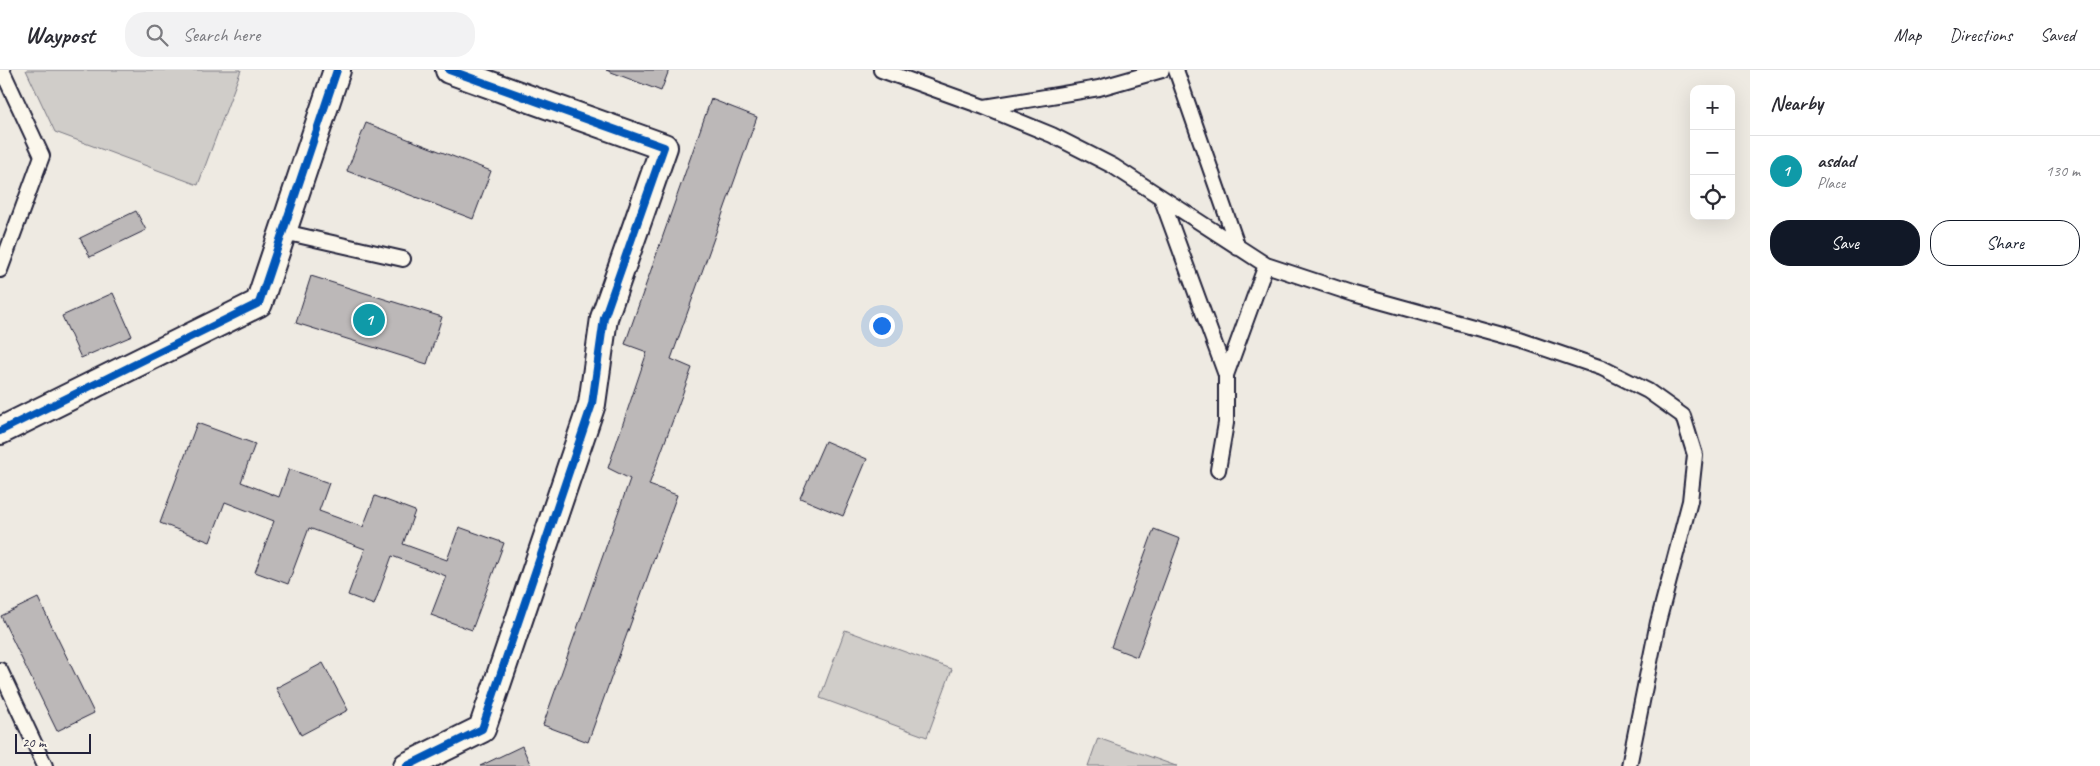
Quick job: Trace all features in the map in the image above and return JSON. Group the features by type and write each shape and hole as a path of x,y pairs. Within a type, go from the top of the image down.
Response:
{"street":[{"path":"0,431 259,303 337,70"},
{"path":"407,766 482,729 592,404 604,318 664,147 449,70"}],"lane":[{"path":"0,270 42,156 2,70"},
{"path":"881,70 984,107 1052,135 1112,166 1266,265 1354,294 1520,340 1602,368 1648,391 1683,416 1694,455 1690,501 1658,622 1629,766"},
{"path":"984,107 1099,88 1162,70"},
{"path":"1176,70 1238,248"},
{"path":"1161,198 1226,375"},
{"path":"284,232 403,259"},
{"path":"1218,470 1226,423 1226,375 1266,265"},
{"path":"0,670 45,766"}],"shaded area":[{"path":"26,70 241,70 198,185 55,132"},
{"path":"845,630 952,669 927,737 820,698"},
{"path":"1098,738 1176,766 1088,766"}],"building":[{"path":"606,70 669,70 661,91"},
{"path":"711,99 757,117 671,359 692,368 649,485 677,495 588,742 543,725 630,479 608,468 647,352 625,344"},
{"path":"366,123 491,171 473,219 347,171"},
{"path":"136,211 146,230 90,257 80,238"},
{"path":"311,276 442,317 427,364 296,323"},
{"path":"113,293 132,336 81,358 62,316"},
{"path":"197,423 255,444 241,482 279,497 289,469 329,483 319,511 363,527 375,496 415,511 403,544 447,560 459,527 504,543 472,630 431,615 446,576 392,556 374,605 348,595 365,549 309,528 288,584 255,572 274,521 225,502 210,542 160,523"},
{"path":"825,441 867,459 843,516 800,498"},
{"path":"1154,529 1180,539 1137,657 1111,647"},
{"path":"38,598 94,713 57,731 1,616"},
{"path":"323,663 348,710 301,735 276,688"},
{"path":"522,746 531,766 480,766"}],"cycle path":[{"path":"0,431 259,303 337,70"},
{"path":"407,766 482,729 592,404 604,318 664,147 449,70"}],"place":[{"name":"asdad","path":"369,320"}]}
